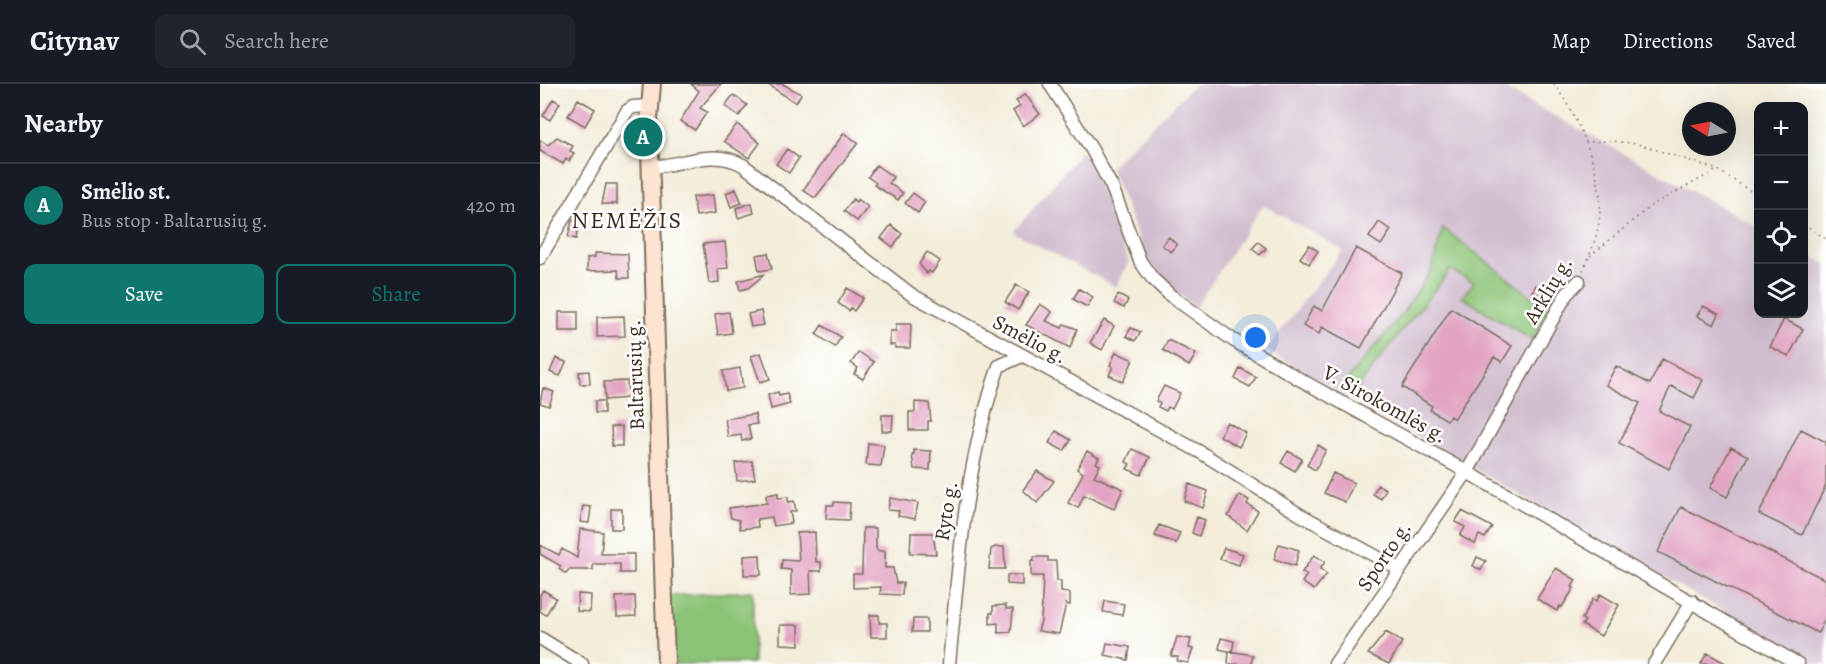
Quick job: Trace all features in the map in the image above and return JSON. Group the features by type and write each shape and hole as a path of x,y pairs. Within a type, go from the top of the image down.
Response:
{"main road":[{"name":"Baltarusių g.","path":"652,84 649,106 666,664"}],"street":[{"name":"V. Sirokomlės g.","path":"1050,84 1092,150 1112,187 1140,261 1152,278 1171,296 1224,334 1301,380 1467,472 1798,664"},
{"path":"540,258 627,111 633,107 649,106"},
{"name":"Smėlio g.","path":"651,166 671,166 719,156 729,157 743,165 912,296 1200,452 1299,514 1399,569"},
{"name":"Arklių g.","path":"1467,472 1566,296 1579,281"},
{"name":"Ryto g.","path":"949,664 962,528 982,415 999,366 999,344"},
{"path":"999,366 1022,356"},
{"name":"Sporto g.","path":"1335,664 1467,472"},
{"path":"1654,664 1692,601"},
{"path":"540,638 582,664"}],"path":[{"name":"Arklių g.","path":"1554,84 1576,121 1585,142 1600,193 1600,215 1590,257 1579,281"},
{"path":"1585,142 1613,141 1638,144 1718,170 1754,193"},
{"path":"1590,257 1652,206 1718,170"},
{"path":"1808,227 1826,239"}],"shaded area":[{"path":"1195,84 1496,84 1754,225 1754,318 1808,318 1808,254 1826,264 1826,664 1816,664 1266,350 1343,250 1263,205 1195,308 1162,279 1146,257 1110,167"},
{"path":"1082,151 1093,170 1129,262 1116,287 1013,232"}],"green space":[{"path":"1443,228 1549,310 1532,340 1462,297 1474,282 1450,270 1353,395 1340,388 1400,317 1431,271"},
{"path":"753,591 753,663 671,664 668,596"}],"building":[{"path":"691,84 721,84 700,108 707,112 695,130 680,121 699,91"},
{"path":"767,84 783,84 801,94 796,103"},
{"path":"1025,94 1040,114 1023,126 1013,111 1020,106 1016,101"},
{"path":"733,95 747,105 739,116 725,106"},
{"path":"553,99 560,103 550,120 543,116"},
{"path":"578,99 595,109 585,126 568,116"},
{"path":"737,124 760,143 749,158 724,141"},
{"path":"844,133 858,143 815,198 803,190"},
{"path":"557,137 573,146 570,151 574,153 569,161 566,159 563,164 540,151 540,140 548,145"},
{"path":"787,149 799,158 789,173 776,164"},
{"path":"876,165 893,177 889,183 903,193 898,200 874,185 876,183 868,177"},
{"path":"606,184 617,184 617,204 602,204"},
{"path":"736,189 742,203 731,207 726,193"},
{"path":"913,193 925,202 918,213 905,203"},
{"path":"713,195 715,213 696,216 693,197"},
{"path":"853,199 856,202 858,199 868,207 857,221 844,211"},
{"path":"752,203 754,213 738,218 736,208"},
{"path":"572,220 579,221 576,239 568,237"},
{"path":"1379,222 1391,230 1381,245 1369,237"},
{"path":"891,225 902,234 893,247 881,238"},
{"path":"1169,237 1177,245 1171,252 1162,245"},
{"path":"725,242 728,268 718,269 719,282 709,283 703,244"},
{"path":"1258,242 1266,248 1260,255 1252,249"},
{"path":"1309,245 1318,251 1309,264 1300,258"},
{"path":"1356,248 1402,273 1361,348 1322,327 1319,334 1303,326 1314,306 1322,311"},
{"path":"927,252 940,261 932,273 929,271 927,274 919,264"},
{"path":"595,253 628,254 629,278 619,278 618,270 587,271 587,258 595,257"},
{"path":"768,253 772,269 759,271 756,255"},
{"path":"765,274 748,288 740,290 738,281"},
{"path":"1016,285 1029,292 1018,310 1005,302"},
{"path":"1536,285 1544,289 1540,296 1532,292"},
{"path":"847,288 863,298 854,311 851,308 849,311 838,303"},
{"path":"1079,289 1093,297 1087,307 1073,299"},
{"path":"1118,295 1128,300 1124,308 1114,303"},
{"path":"1040,304 1052,312 1046,321 1062,328 1064,324 1077,329 1070,348 1026,325"},
{"path":"1703,306 1719,314 1714,325 1697,316"},
{"path":"1451,308 1512,346 1502,362 1494,357 1454,419 1450,416 1447,420 1430,410 1432,406 1402,387"},
{"path":"761,311 764,325 751,327 748,314"},
{"path":"559,312 578,312 578,331 559,331"},
{"path":"729,312 732,333 718,335 715,314"},
{"path":"624,316 625,336 597,337 597,317"},
{"path":"1784,319 1803,329 1789,356 1770,347"},
{"path":"1104,320 1114,326 1102,350 1090,343"},
{"path":"896,324 911,324 910,348 895,348 895,345 890,345 890,331 896,331"},
{"path":"822,325 841,337 835,347 816,334"},
{"path":"1131,328 1141,332 1135,341 1126,336"},
{"path":"1168,340 1196,354 1189,366 1163,350"},
{"path":"859,352 874,362 863,379 854,374 858,368 851,363"},
{"path":"1116,352 1133,360 1123,382 1109,375 1113,367 1110,365"},
{"path":"761,353 770,379 760,382 751,356"},
{"path":"556,358 566,362 560,376 550,372"},
{"path":"1662,359 1703,380 1694,398 1671,386 1659,411 1690,427 1669,469 1619,443 1640,403 1606,385 1616,366 1650,384"},
{"path":"740,368 743,388 726,391 723,371"},
{"path":"1240,368 1256,377 1250,387 1235,379"},
{"path":"589,371 590,384 580,384 579,372"},
{"path":"627,381 628,398 605,400 604,382"},
{"path":"1164,386 1180,393 1172,409 1168,407 1166,411 1158,407 1160,403 1156,401"},
{"path":"543,388 554,392 549,406 540,403"},
{"path":"778,392 779,396 787,394 790,404 771,409 768,395"},
{"path":"595,401 604,401 604,413 595,413"},
{"path":"915,402 929,403 931,421 928,421 928,430 909,430 909,412 915,412"},
{"path":"755,414 757,424 748,425 751,439 742,441 741,435 728,437 725,419"},
{"path":"882,415 893,415 892,431 882,431"},
{"path":"1227,422 1246,433 1239,447 1220,436"},
{"path":"622,426 622,446 612,446 611,427"},
{"path":"1801,429 1826,442 1826,485 1802,535 1759,514"},
{"path":"1056,431 1071,440 1064,451 1049,443"},
{"path":"868,443 884,445 881,466 866,465"},
{"path":"1318,445 1326,450 1315,470 1307,465"},
{"path":"1731,447 1748,456 1727,497 1710,488"},
{"path":"1132,449 1150,457 1141,475 1127,469 1130,464 1126,462"},
{"path":"914,450 931,451 930,470 914,469 912,455 914,455"},
{"path":"1087,451 1099,458 1096,463 1100,465 1094,476 1123,489 1114,509 1084,495 1078,508 1068,503 1083,473 1077,469"},
{"path":"1288,451 1302,459 1295,471 1281,463"},
{"path":"752,461 755,479 737,481 735,463"},
{"path":"1037,471 1054,481 1037,503 1023,490"},
{"path":"1333,473 1354,483 1345,502 1324,493"},
{"path":"1189,484 1208,491 1203,508 1184,501"},
{"path":"1378,485 1386,489 1381,499 1373,494"},
{"path":"778,493 778,498 788,497 788,502 794,501 796,511 790,512 792,523 774,526 772,517 757,519 758,527 740,529 739,520 731,518 729,508 767,503 766,495"},
{"path":"1240,495 1249,500 1247,504 1258,511 1247,530 1228,516"},
{"path":"890,498 918,503 915,519 898,516 899,511 888,510"},
{"path":"834,502 850,503 849,520 826,519 827,505 834,505"},
{"path":"583,506 591,507 589,523 580,522"},
{"path":"1681,507 1826,580 1826,617 1818,633 1658,552"},
{"path":"611,509 622,509 622,529 611,529"},
{"path":"1462,511 1492,527 1485,538 1479,535 1475,544 1460,536 1465,527 1455,522"},
{"path":"1197,517 1205,520 1199,536 1192,533"},
{"path":"1159,525 1180,533 1176,543 1155,536"},
{"path":"863,528 876,528 876,548 878,551 885,551 885,568 893,568 896,583 903,583 902,595 880,594 881,587 853,588 853,574 862,574"},
{"path":"580,529 603,532 601,554 634,554 634,573 620,573 620,564 593,564 593,570 569,570 566,574 559,569 561,566 540,554 540,545 559,555 562,549 577,558"},
{"path":"815,532 816,562 821,562 821,571 810,571 811,594 791,595 791,570 781,569 782,560 799,561 797,533"},
{"path":"911,533 933,533 936,554 910,553"},
{"path":"1279,544 1299,550 1295,566 1274,559"},
{"path":"1004,547 1005,569 989,569 991,549"},
{"path":"1224,548 1243,554 1239,565 1220,559"},
{"path":"760,555 761,575 744,575 744,556"},
{"path":"1314,555 1325,562 1320,569 1327,574 1314,590 1302,582 1307,575 1302,572"},
{"path":"1034,557 1048,557 1048,561 1056,561 1057,581 1061,581 1061,592 1070,593 1070,605 1066,604 1059,634 1038,631 1041,621 1043,576 1031,576 1031,561 1034,561"},
{"path":"1477,557 1486,561 1481,570 1473,566"},
{"path":"1556,568 1576,580 1572,587 1574,588 1557,611 1537,599"},
{"path":"1007,575 1022,575 1022,585 1007,584"},
{"path":"543,590 556,598 546,615 540,611 540,595"},
{"path":"578,594 591,595 590,612 577,611"},
{"path":"1600,594 1619,605 1601,636 1582,625 1585,621 1582,619 1593,599 1597,601"},
{"path":"635,596 636,616 617,617 616,597"},
{"path":"1105,601 1124,604 1122,615 1103,612"},
{"path":"1006,605 1006,609 1013,609 1011,632 998,633 998,623 990,624 990,613 993,613 993,606"},
{"path":"870,615 879,615 879,623 887,623 887,637 871,637"},
{"path":"913,619 927,619 927,632 912,632"},
{"path":"780,625 799,625 799,645 780,644"},
{"path":"1386,632 1402,642 1389,664 1368,654"},
{"path":"1177,637 1191,639 1189,648 1193,649 1188,663 1177,661 1178,657 1171,656"},
{"path":"1221,638 1234,641 1232,652 1219,649"},
{"path":"1107,643 1130,647 1128,660 1105,655"},
{"path":"1229,651 1253,655 1251,664 1228,664"},
{"path":"1707,653 1727,664 1701,664"}],"place":[{"name":"Smėlio st.","path":"643,137"}],"district":[{"name":"NEMĖŽIS","path":"627,220"}]}
